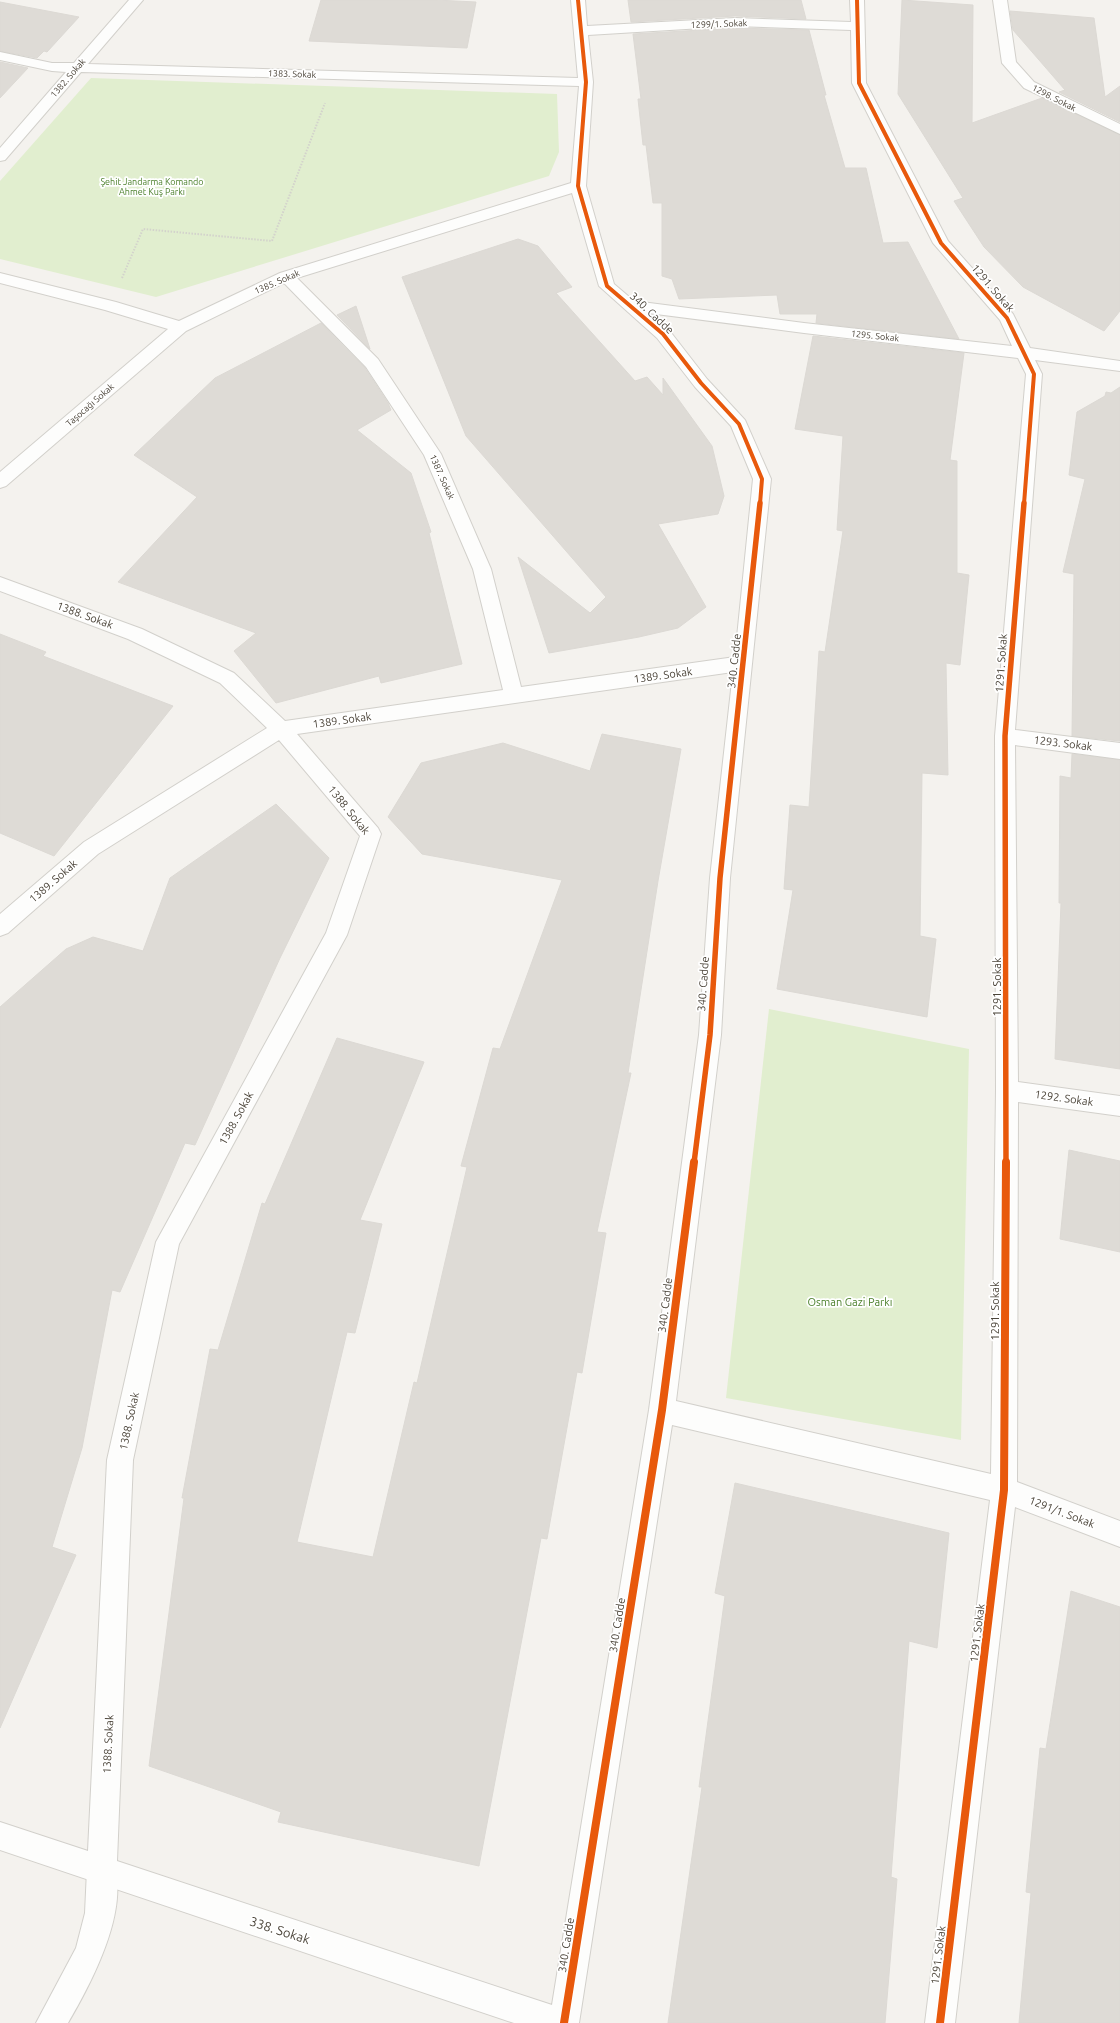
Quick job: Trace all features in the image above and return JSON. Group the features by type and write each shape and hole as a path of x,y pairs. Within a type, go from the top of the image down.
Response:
{"street":[{"name":"1382. Sokak","path":"0,157 136,0"},
{"name":"340. Cadde","path":"564,2023 662,1410 710,1036 720,878 744,662 762,479 740,424 701,383 663,334 607,286 578,186 586,82 578,0"},
{"name":"1291. Sokak","path":"857,0 859,83 862,90 940,243 1007,318 1034,374 1006,736 1007,1090 1004,1490 940,2023"},
{"name":"1298. Sokak","path":"1000,0 1009,63 1029,85 1120,130"},
{"name":"1299/1. Sokak","path":"581,31 735,22 857,26"},
{"name":"1383. Sokak","path":"0,56 52,67 586,82"},
{"name":"1385. Sokak","path":"180,327 286,276 578,186"},
{"name":"1387. Sokak","path":"286,276 372,362 432,454 482,569 514,696"},
{"path":"0,278 110,306 180,327"},
{"name":"1295. Sokak","path":"630,305 804,328 1024,353 1120,366"},
{"name":"Taşocağı Sokak","path":"0,482 180,327"},
{"name":"1388. Sokak","path":"0,584 135,634 227,678 281,729 371,834 336,935 168,1242 120,1460 102,1870"},
{"name":"1389. Sokak","path":"0,927 91,848 281,729 744,662"},
{"name":"1293. Sokak","path":"1006,736 1120,751"},
{"name":"1292. Sokak","path":"1007,1090 1120,1106"},
{"name":"1291/1. Sokak","path":"662,1410 1004,1490 1120,1534"},
{"name":"338. Sokak","path":"0,1836 559,2023"},
{"path":"51,2023 80,1975 92,1948 100,1920 103,1891 102,1870"}],"path":[{"path":"110,306 143,229 272,241 326,100"}],"green space":[{"name":"Şehit Jandarma Komando Ahmet Kuş Parkı","path":"91,78 557,94 559,152 549,176 156,297 0,259 0,181"},
{"name":"Osman Gazi Parkı","path":"769,1009 969,1049 961,1440 726,1398"}],"building":[{"path":"321,0 436,0 476,2 467,48 309,41"},
{"path":"628,0 801,0 806,19 735,16 631,22"},
{"path":"902,0 973,5 972,123 1042,98 1120,135 1120,311 1104,331 1023,287 984,247 954,201 963,198 898,94"},
{"path":"0,2 79,17 47,52 44,51 37,58 0,51"},
{"path":"1010,11 1094,18 1105,97 1120,86 1120,122 1059,92 1065,90 1013,30"},
{"path":"735,28 809,30 826,95 824,95 845,168 866,168 883,243 908,242 959,339 816,323 817,314 780,314 777,295 679,299 672,279 662,276 662,203 653,203 646,145 643,145 638,99 641,99 633,34"},
{"path":"0,62 28,68 0,98"},
{"path":"518,239 538,246 572,287 556,293 635,381 647,377 663,395 663,378 712,446 724,496 718,514 658,524 706,607 678,628 639,637 549,653 518,557 590,613 606,597 466,436 402,277"},
{"path":"356,306 370,349 337,315"},
{"path":"321,323 365,368 391,410 357,430 411,473 431,532 429,533 462,664 381,683 379,676 276,703 234,651 256,633 118,582 197,497 134,455 215,378"},
{"path":"813,336 964,353 950,460 957,461 957,573 969,575 960,665 946,663 948,775 922,773 920,936 936,939 927,1017 777,989 793,890 784,889 790,805 809,807 819,651 825,652 843,531 837,530 843,436 795,429"},
{"path":"1120,387 1120,741 1072,736 1074,574 1063,572 1085,479 1069,475 1077,412 1105,396 1106,392 1111,393"},
{"path":"0,634 46,652 43,656 173,706 54,856 0,833"},
{"path":"602,734 681,749 658,881 628,1073 631,1073 597,1232 606,1233 582,1373 577,1372 547,1539 541,1538 479,1866 278,1822 281,1812 149,1766 184,1498 182,1498 210,1349 218,1350 262,1203 265,1204 337,1038 424,1062 360,1220 382,1224 355,1333 347,1332 297,1542 373,1557 414,1382 417,1383 467,1167 461,1166 493,1048 500,1049 562,880 422,854 388,817 421,763 503,743 590,771"},
{"path":"1072,754 1120,760 1120,1069 1055,1059 1061,903 1059,903 1060,776 1071,778"},
{"path":"276,804 329,858 280,958 195,1145 185,1143 120,1292 112,1290 82,1448 52,1547 76,1555 0,1728 0,1007 66,949 93,937 143,951 170,878"},
{"path":"1069,1150 1120,1161 1120,1252 1060,1239"},
{"path":"735,1483 949,1533 937,1648 909,1641 891,1877 897,1879 885,2023 668,2023 702,1787 699,1787 725,1596 715,1593"},
{"path":"1071,1591 1120,1607 1120,2023 1019,2023 1031,1893 1026,1892 1040,1748 1046,1749"}],"cycle path":[{"path":"564,2023 662,1410 710,1035 720,878 744,663 762,479 739,424 701,383 663,334 607,286 578,186 586,82 578,0"},
{"path":"857,0 859,83 941,243 1007,318 1034,374 1005,736 1007,1090 1004,1490 940,2023"}]}
